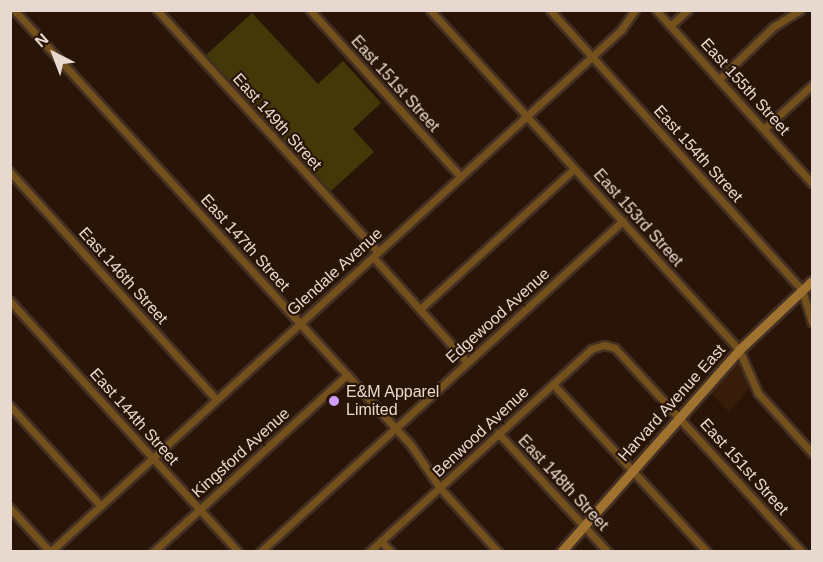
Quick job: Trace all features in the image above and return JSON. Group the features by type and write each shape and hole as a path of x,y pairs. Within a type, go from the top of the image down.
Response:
{"main road":[{"name":"Harvard Avenue East","path":"561,552 739,350 813,280"}],"street":[{"name":"East 147th Street","path":"14,10 395,428 440,488 498,552"},
{"name":"East 149th Street","path":"157,10 376,255 420,309 468,362"},
{"name":"East 151st Street","path":"310,10 460,176"},
{"name":"East 153rd Street","path":"430,10 739,350 758,393 813,453"},
{"name":"East 154th Street","path":"550,10 802,290 813,323"},
{"name":"Glendale Avenue","path":"50,552 592,56 635,10"},
{"name":"East 155th Street","path":"656,10 812,182"},
{"path":"670,26 688,10"},
{"path":"719,79 773,27 800,10"},
{"path":"764,129 813,85"},
{"path":"420,309 574,169"},
{"name":"East 146th Street","path":"10,172 216,399"},
{"name":"Edgewood Avenue","path":"260,552 622,221"},
{"name":"East 144th Street","path":"10,301 238,552"},
{"name":"Benwood Avenue","path":"369,552 498,433 597,346 615,348"},
{"name":"East 151st Street","path":"615,348 802,552"},
{"name":"Kingsford Avenue","path":"153,552 347,375"},
{"path":"553,384 707,552"},
{"path":"10,406 100,505"},
{"name":"East 148th Street","path":"498,433 608,552"},
{"path":"10,508 50,552"},
{"path":"381,541 391,552"}],"shaded area":[{"path":"252,13 318,84 343,61 381,103 353,129 374,152 331,191 206,55"},
{"path":"739,350 752,384 729,412 705,387"}],"place":[{"name":"E&M Apparel Limited","path":"334,401"}]}
